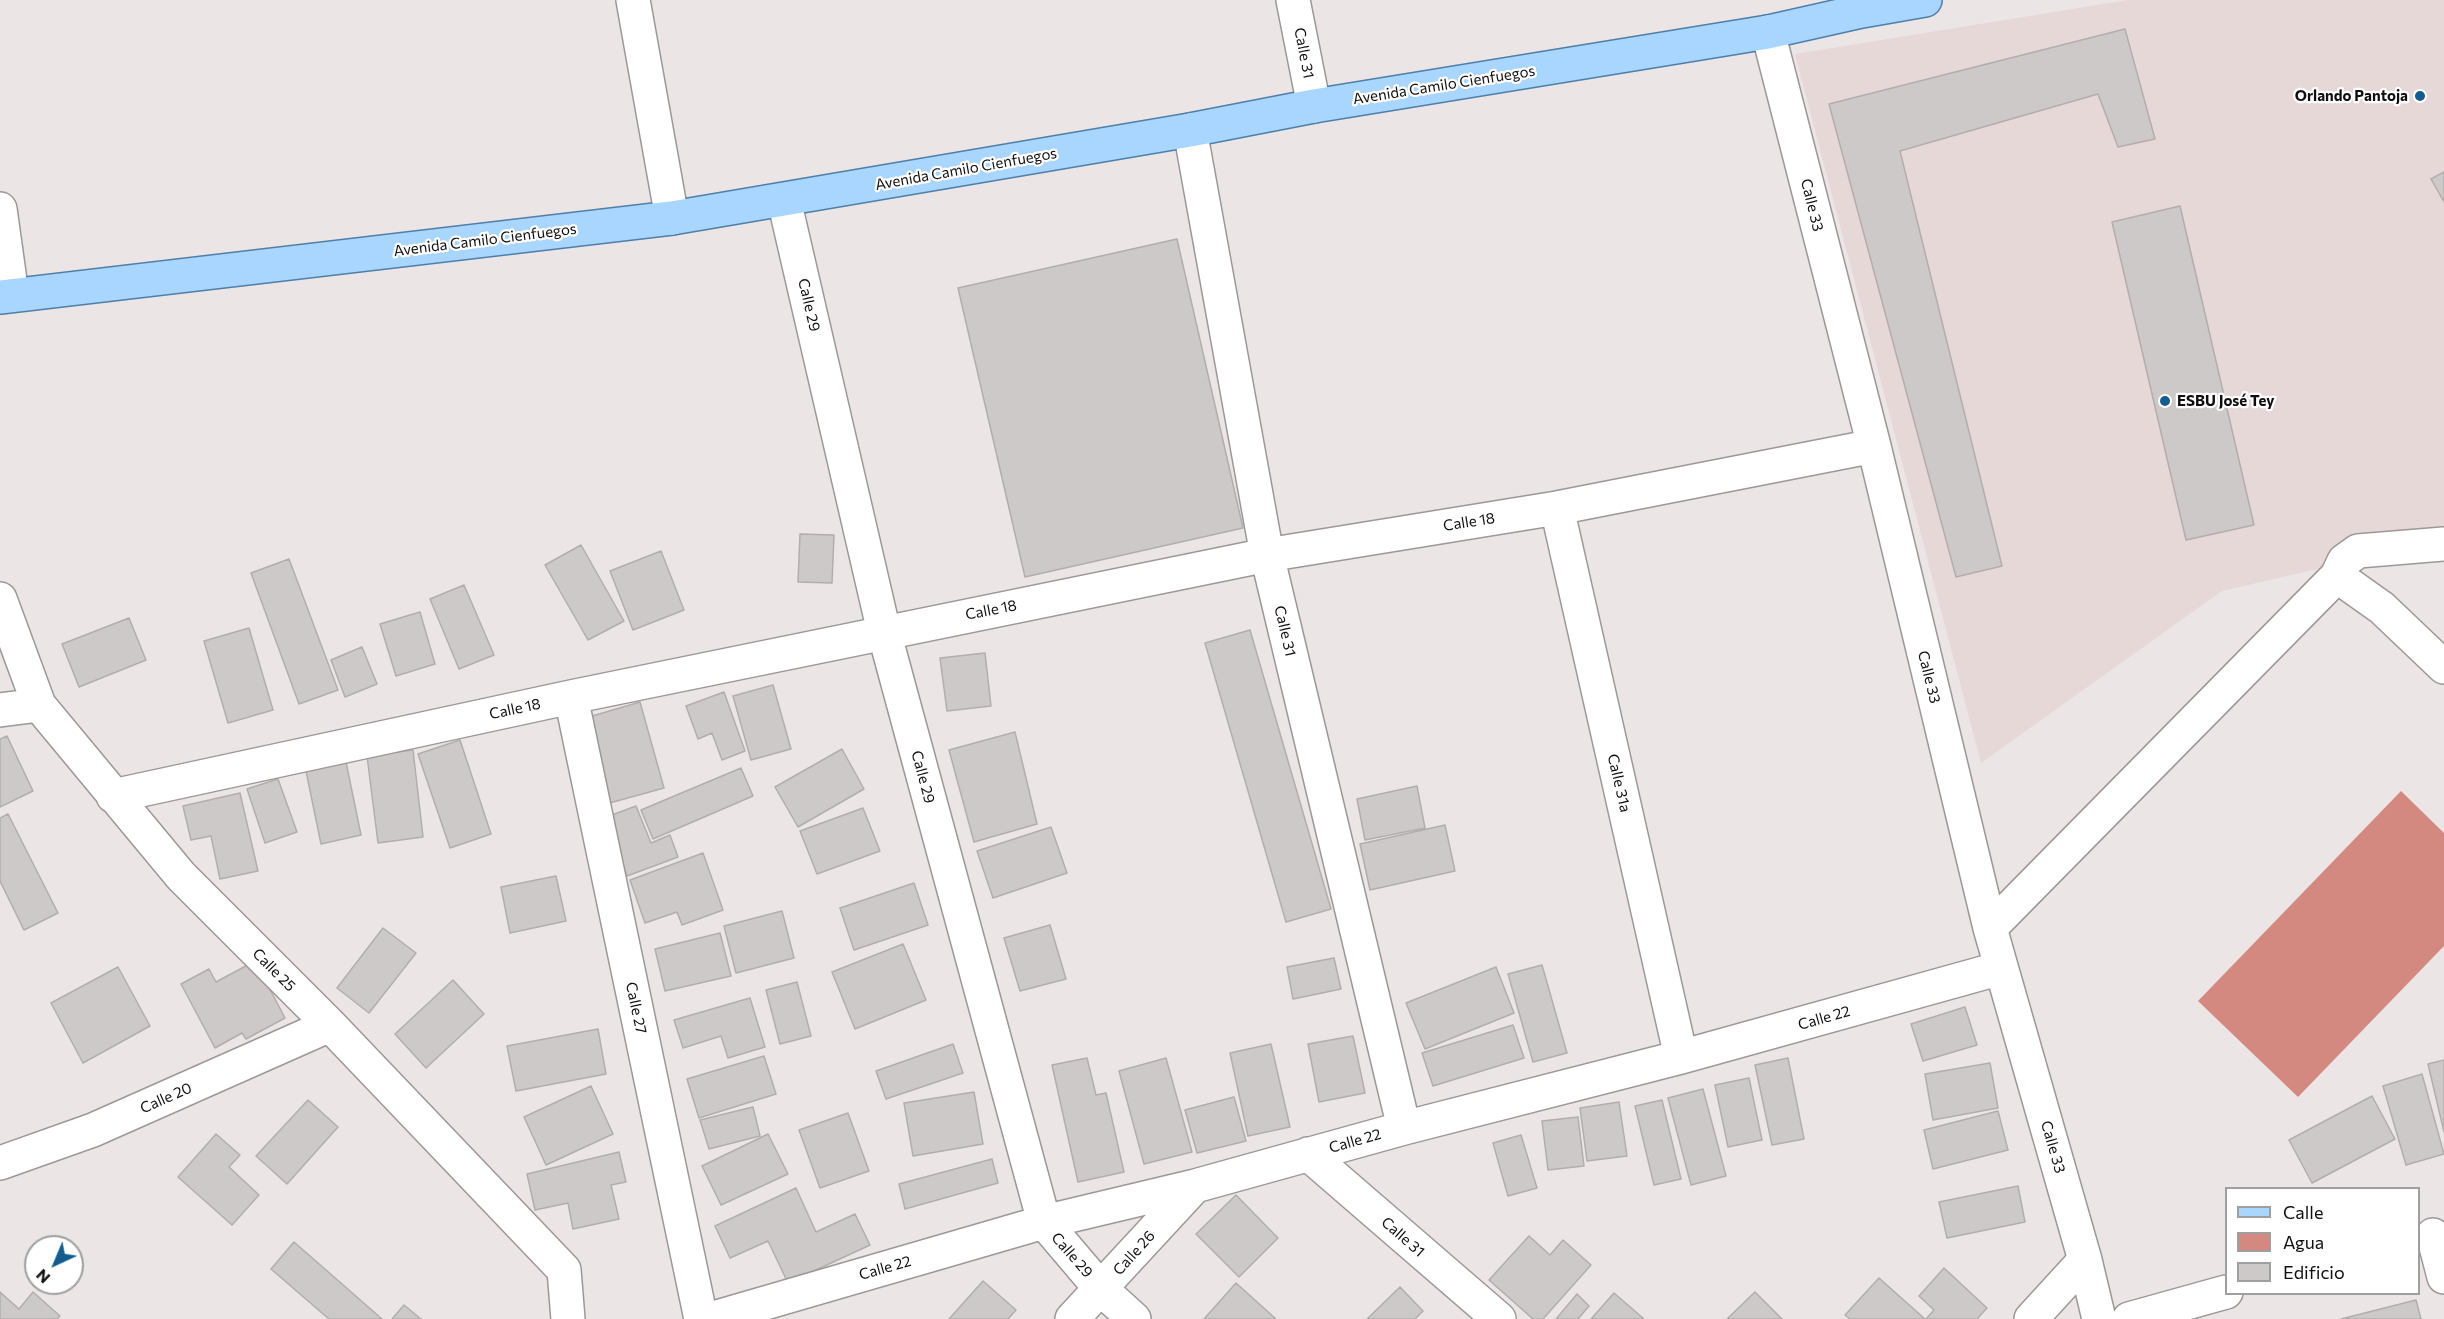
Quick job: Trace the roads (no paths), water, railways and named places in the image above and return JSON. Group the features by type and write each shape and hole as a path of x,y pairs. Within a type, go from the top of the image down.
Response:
{"main road":[{"name":"Avenida Camilo Cienfuegos","path":"6,296 672,218 1191,130 1314,106 1768,32 1861,6 1925,0"}],"street":[{"path":"633,0 672,218"},
{"name":"Calle 31","path":"1293,0 1314,106"},
{"name":"Calle 33","path":"1768,32 1874,446 1990,928 2085,1260 2099,1319"},
{"name":"Calle 31","path":"1191,130 1267,555 1404,1128"},
{"name":"Calle 29","path":"784,200 884,632 1044,1222 1101,1288 1134,1319"},
{"path":"0,209 6,296"},
{"name":"Calle 18","path":"113,796 571,697 1267,555 1557,508 1874,446"},
{"name":"Calle 31a","path":"1557,508 1682,1058"},
{"path":"1990,928 2337,576 2344,561 2358,551 2444,544"},
{"path":"2337,576 2382,608 2444,667"},
{"name":"Calle 25","path":"0,599 39,705 180,876 330,1025 564,1270 568,1319"},
{"name":"Calle 27","path":"571,697 701,1319"},
{"path":"0,710 39,705"},
{"name":"Calle 22","path":"710,1319 1044,1222 1195,1186 1404,1128 1682,1058 2001,968"},
{"name":"Calle 20","path":"0,1163 93,1130 330,1025"},
{"name":"Calle 31","path":"1308,1154 1499,1319"},
{"name":"Calle 26","path":"1072,1319 1195,1186"},
{"path":"2432,1235 2444,1277"},
{"path":"2031,1319 2085,1260"},
{"path":"2129,1319 2225,1292"}],"water":[{"path":"2401,791 2444,833 2444,946 2298,1097 2198,1001"}],"place":[{"name":"Orlando Pantoja","path":"2420,96"},
{"name":"ESBU José Tey","path":"2165,401"}]}
